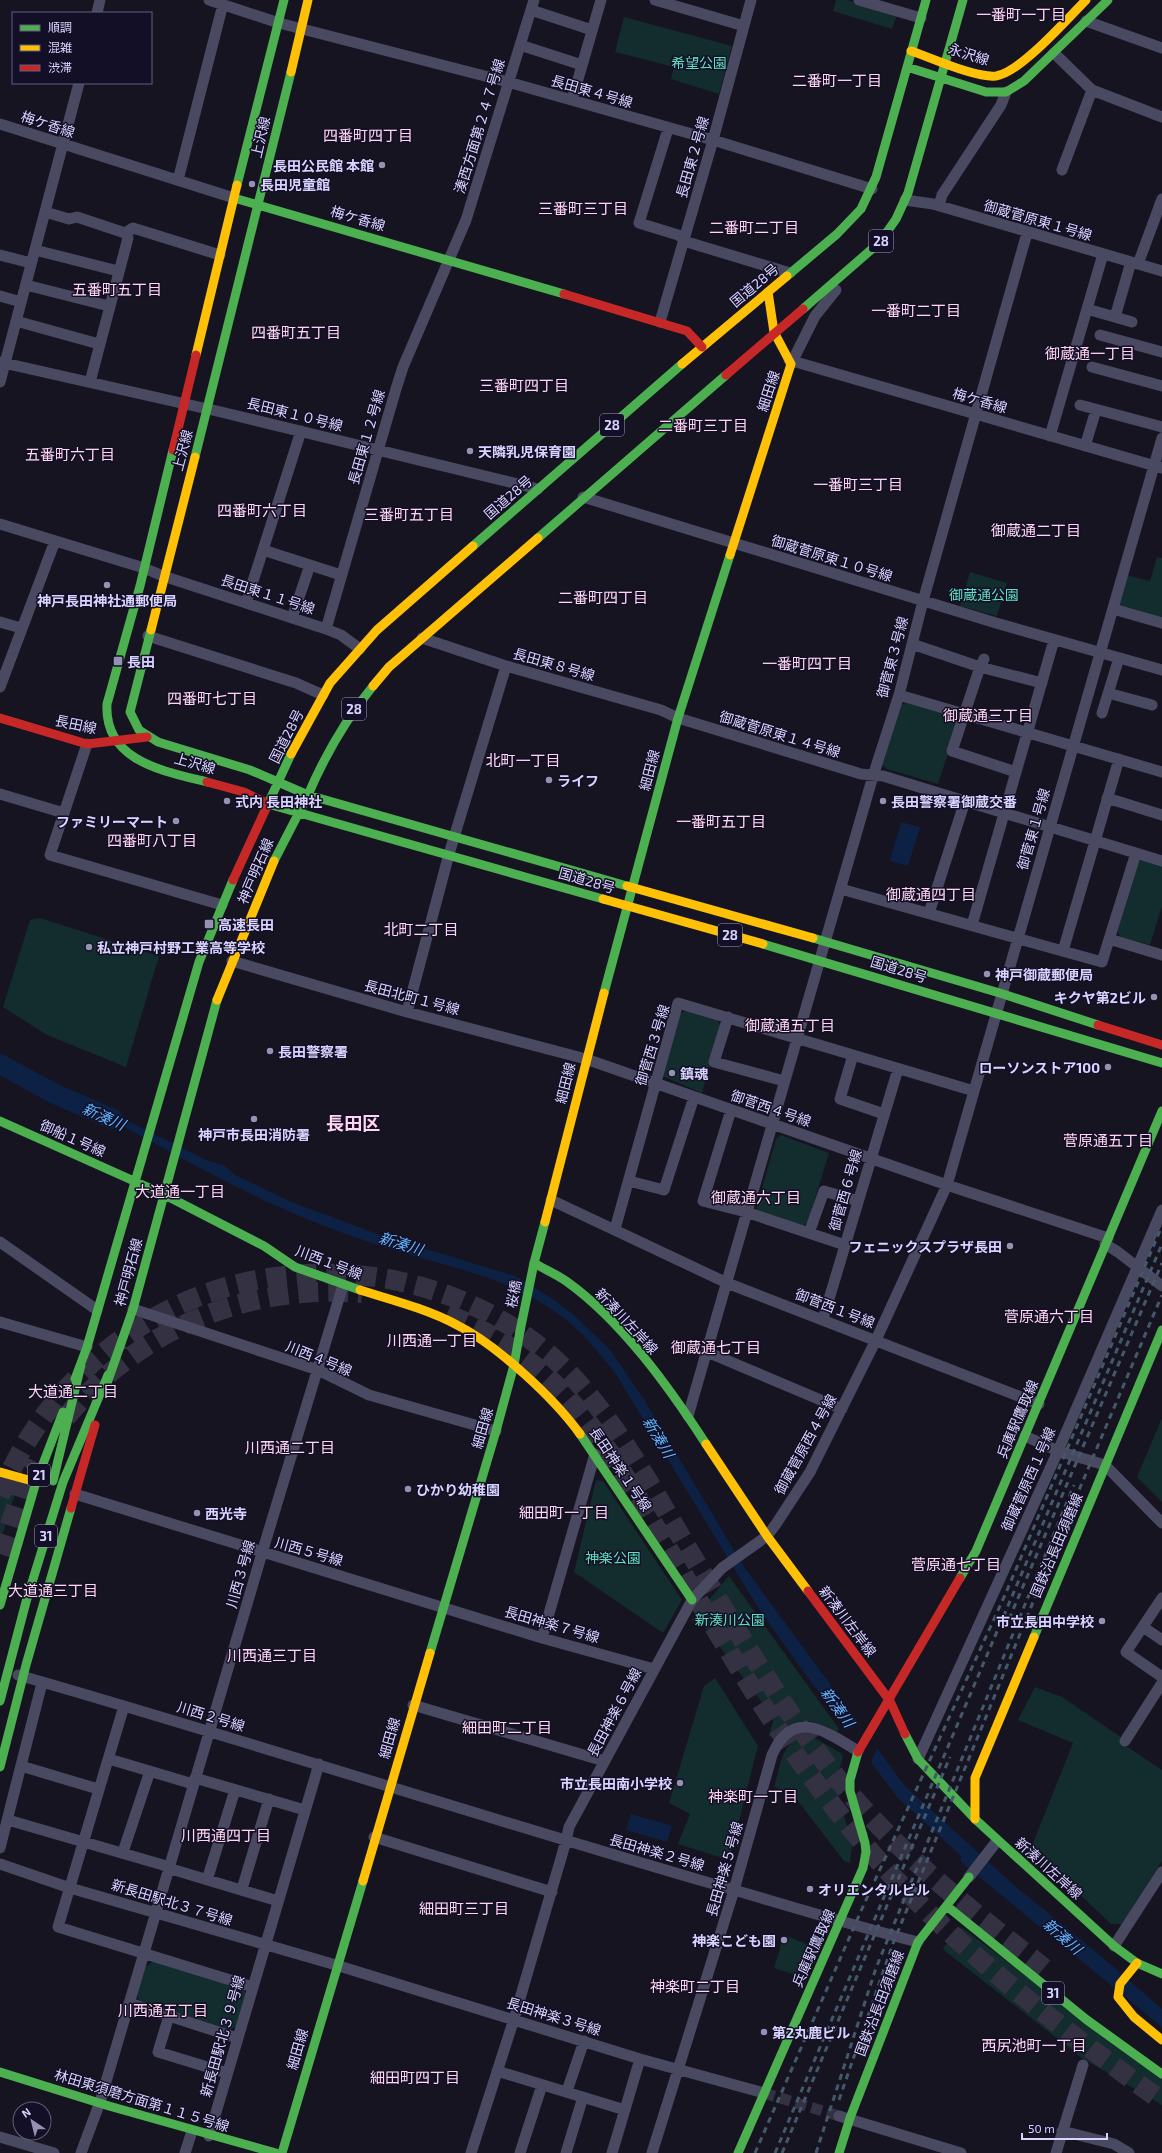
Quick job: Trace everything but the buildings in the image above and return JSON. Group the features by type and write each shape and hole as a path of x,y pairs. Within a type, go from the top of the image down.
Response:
{"main road":[{"name":"上沢線","path":"268,804 242,792 148,764 129,754 115,742 108,721 107,704 144,568 284,0"},
{"name":"上沢線","path":"308,0 258,206 163,576 130,712 135,724 147,737 158,742 250,770 308,795"},
{"name":"国道28号","path":"926,0 872,189 861,210 377,630 330,683 268,804 820,960 1162,1063"},
{"name":"28","path":"308,795 318,770 350,714 389,666 774,332 860,261 888,231 905,200 963,0"},
{"name":"永沢線","path":"912,51 988,76 1007,74 1022,62 1086,0"},
{"path":"907,67 986,92 1006,92 1024,82 1108,0"},
{"name":"梅ケ香線","path":"234,198 660,322 687,331 702,347"},
{"name":"細田線","path":"534,1263 586,1059 678,718 791,361 774,332 768,292"},
{"name":"長田線","path":"0,718 87,744 115,742 147,737"},
{"name":"国道28号","path":"308,795 632,886 1003,994 1162,1045"},
{"name":"神戸明石線","path":"0,1767 23,1677 108,1375 133,1309 215,1004 232,961 297,813 308,795"},
{"name":"神戸明石線","path":"0,1606 36,1482 87,1347 199,962 222,905 268,804"},
{"name":"兵庫駅鷹取線","path":"738,2153 860,1876 865,1859 865,1844 850,1791 851,1772 859,1750 890,1701 975,1553 1162,1111"},
{"name":"御船１号線","path":"0,1121 135,1181"},
{"name":"川西１号線","path":"135,1181 264,1246 295,1267 343,1285 413,1307 458,1325 514,1365"},
{"name":"桜橋","path":"520,1331 534,1263"},
{"name":"新湊川左岸線","path":"534,1263 564,1280 585,1296 624,1335 649,1364 688,1416 767,1536 890,1701 900,1725 918,1759 997,1841 1114,1946 1136,1963 1162,1974"},
{"name":"国鉄沿長田須磨線","path":"975,1819 975,1778 1162,1330"},
{"name":"細田線","path":"282,2153 442,1607 496,1431 514,1365 520,1331"},
{"name":"31","path":"6,1640 54,1480 81,1365"},
{"name":"長田神楽１号線","path":"514,1365 566,1415 595,1454 692,1600"},
{"name":"31","path":"0,1701 4,1671 63,1482 108,1375"},
{"path":"0,1472 36,1482"},
{"name":"国鉄沿長田須磨線","path":"839,2153 844,2117 918,1942 948,1906 969,1877"},
{"name":"31","path":"948,1906 1086,2020 1162,2074"},
{"path":"1136,1963 1121,1982 1116,1993 1119,2002 1162,2040"},
{"name":"林田東須磨方面第１１５号線","path":"0,2072 208,2136 276,2153"}],"street":[{"path":"97,12 100,0"},
{"name":"長田東４号線","path":"209,0 279,23 508,82 713,140 872,189"},
{"path":"572,100 601,0"},
{"path":"656,0 744,26"},
{"name":"長田東２号線","path":"660,322 683,237 713,140 750,0"},
{"path":"860,0 921,18"},
{"path":"178,180 223,4"},
{"path":"533,5 592,30"},
{"name":"湊西方面第２４７号線","path":"450,260 466,220 533,5"},
{"path":"1086,21 1162,48"},
{"path":"520,45 582,65"},
{"path":"1054,53 1092,90 1162,117"},
{"path":"0,382 3,362 26,285 79,84"},
{"path":"1062,170 1092,90"},
{"path":"939,206 942,195 1001,105 1006,92"},
{"name":"梅ケ香線","path":"0,124 62,145 234,198"},
{"path":"668,128 639,223 683,237 687,242 790,273"},
{"path":"1115,317 1134,263 1162,199"},
{"name":"御蔵菅原東１号線","path":"905,200 939,206 1027,233 1162,271"},
{"path":"45,212 69,219 77,217 125,233 128,238 118,271 90,382"},
{"path":"125,233 133,228 220,255"},
{"name":"御菅東３号線","path":"688,1416 771,1124 898,695 923,601 1027,233"},
{"path":"35,250 118,271"},
{"path":"1050,436 1103,254"},
{"path":"0,255 31,263"},
{"name":"長田東１２号線","path":"326,629 403,367 450,260"},
{"path":"791,361 815,316 860,261"},
{"path":"26,285 109,306"},
{"path":"0,296 21,302"},
{"path":"1087,309 1132,322"},
{"path":"16,321 99,344"},
{"path":"1100,335 1162,352"},
{"name":"梅ケ香線","path":"791,361 1158,467"},
{"name":"長田東１０号線","path":"3,362 207,408 538,489"},
{"path":"1092,367 1162,386"},
{"path":"1080,404 1096,410 1162,427"},
{"path":"1085,446 1096,410"},
{"path":"246,603 301,431"},
{"name":"御菅東１号線","path":"997,1013 1019,939 1072,745 1158,467 1162,438"},
{"name":"御蔵菅原東１０号線","path":"583,497 923,601"},
{"name":"長田東１１号線","path":"0,524 144,568 163,576 326,629 341,635 360,649"},
{"path":"0,687 5,657 21,628 55,541"},
{"path":"263,550 341,575"},
{"path":"292,618 310,565"},
{"path":"923,601 1162,670"},
{"path":"1113,609 1162,622"},
{"path":"0,622 21,628"},
{"path":"148,636 296,683 323,695"},
{"name":"長田東８号線","path":"422,638 506,666 661,710 678,718"},
{"path":"972,924 1054,640"},
{"path":"912,644 982,663 1042,683"},
{"path":"1102,713 1119,658"},
{"path":"982,663 952,752 1016,772"},
{"path":"407,1012 449,854 506,666"},
{"path":"1108,693 1152,705"},
{"path":"898,695 1162,772"},
{"name":"御蔵菅原東１４号線","path":"678,718 861,774 883,776 1162,861"},
{"path":"87,744 50,855 222,905"},
{"path":"1063,951 1119,759"},
{"path":"0,794 64,813"},
{"path":"1107,798 1162,815"},
{"path":"929,913 965,801"},
{"path":"841,889 972,924 1019,939 1102,962 1136,853"},
{"path":"1109,939 1162,955"},
{"name":"長田北町１号線","path":"232,961 407,1012 586,1059"},
{"name":"御菅西３号線","path":"616,1229 678,1003 974,1091"},
{"name":"御菅西１号線","path":"551,1200 616,1229 727,1283 876,1340 947,1185 997,1013"},
{"path":"728,1017 714,1062 784,1081"},
{"path":"853,1055 840,1099 884,1114"},
{"name":"御菅西４号線","path":"586,1059 1107,1241 1162,1286"},
{"name":"御菅西６号線","path":"823,1319 870,1158 898,1069"},
{"path":"629,1181 664,1190 694,1097"},
{"path":"731,1110 703,1201 746,1212 845,1245"},
{"path":"809,1233 824,1191 858,1201"},
{"name":"御蔵菅原西１号線","path":"918,1759 1058,1451 1162,1210"},
{"path":"0,1242 97,1310"},
{"name":"川西３号線","path":"81,2153 100,2102 208,1733 343,1285"},
{"name":"川西４号線","path":"133,1309 318,1370 369,1395 496,1431"},
{"path":"0,1322 87,1347"},
{"path":"876,1340 1039,1404"},
{"name":"御蔵菅原西４号線","path":"722,1568 767,1536 776,1524 810,1472 876,1340"},
{"path":"707,1352 842,1409"},
{"path":"1025,1436 1058,1451 1105,1465 1162,1524"},
{"path":"542,1638 595,1454"},
{"name":"川西５号線","path":"75,1494 262,1553 442,1607"},
{"name":"長田神楽６号線","path":"471,2153 514,2020 552,1892 569,1827 692,1600 722,1568"},
{"path":"1162,1598 1126,1652 1162,1677"},
{"name":"長田神楽７号線","path":"442,1607 542,1638 654,1669"},
{"path":"1143,1627 1162,1640"},
{"name":"川西２号線","path":"4,1671 170,1719 208,1733 319,1764 389,1786"},
{"path":"0,1848 42,1683"},
{"path":"1125,1740 1162,1683"},
{"path":"414,1705 604,1761"},
{"path":"124,1706 58,1927 144,1952 253,1987"},
{"name":"長田神楽５号線","path":"652,2153 734,1890 772,1756 779,1740 792,1729 808,1727 819,1729 859,1750"},
{"path":"109,1759 150,1771 235,1790 305,1810"},
{"name":"新長田駅北３９号線","path":"208,2136 319,1764"},
{"path":"21,1766 98,1789"},
{"path":"123,1852 150,1771"},
{"name":"長田神楽２号線","path":"389,1786 566,1841 840,1922 918,1942"},
{"path":"207,1880 235,1790"},
{"path":"242,1889 269,1800"},
{"path":"8,1820 123,1852 168,1868 278,1901"},
{"path":"374,1837 552,1892"},
{"path":"969,1877 997,1841"},
{"name":"新長田駅北３７号線","path":"0,1864 70,1888 155,1912 265,1946 336,1965"},
{"path":"1114,1946 1162,1872"},
{"name":"長田神楽３号線","path":"336,1965 640,2059 764,2094"},
{"path":"129,2003 237,2038"},
{"path":"169,2016 158,2052 227,2073"},
{"path":"567,2091 584,2041"},
{"path":"612,2153 640,2059"},
{"path":"1056,2153 1082,2065"},
{"path":"497,2071 542,2086 567,2091 626,2110"},
{"path":"520,2153 542,2086"},
{"path":"566,2153 583,2097"},
{"path":"844,2117 961,2153"},
{"path":"185,2153 192,2130"},
{"path":"1062,2131 1114,2144 1129,2153"},
{"path":"0,2139 54,2153"}],"green space":[{"path":"836,0 847,0 897,15 892,29 833,11"},
{"name":"希望公園","path":"624,17 732,46 719,94 671,79 674,67 615,52"},
{"path":"1157,557 1162,558 1162,619 1118,607 1126,575 1150,581"},
{"name":"御蔵通公園","path":"970,572 1007,583 997,616 960,606"},
{"path":"906,702 954,715 958,723 938,784 887,769 882,765 899,706"},
{"path":"1142,860 1162,865 1162,906 1150,945 1121,937 1117,932 1138,862"},
{"path":"40,918 159,956 126,1067 47,1035 3,1007 30,920"},
{"path":"686,1010 717,1020 721,1026 702,1093 662,1076 679,1015"},
{"path":"781,1135 829,1153 808,1222 803,1226 758,1212 756,1209 776,1139"},
{"path":"1162,1418 1162,1502 1137,1477"},
{"path":"0,1479 11,1482 16,1491 0,1542"},
{"name":"神楽公園","path":"596,1480 603,1481 682,1600 663,1633 574,1572"},
{"name":"新湊川公園","path":"729,1576 839,1729 837,1732 819,1724 804,1721 789,1725 774,1738 769,1736 774,1718 700,1621 691,1621"},
{"path":"715,1678 758,1746 729,1860 678,1844 690,1814 669,1803 704,1686"},
{"path":"1035,1687 1062,1697 1121,1737 1120,1742 1162,1770 1162,1861 1122,1924 1111,1924 1031,1848 1073,1743 1018,1720"},
{"path":"813,1737 841,1753 843,1757 838,1774 837,1791 852,1844 850,1863 844,1861 791,1792 774,1787 784,1752 795,1741 802,1738"},
{"path":"961,1927 1162,2077 1162,2105 1082,2058 945,1951 943,1948"},
{"path":"784,1935 812,1946 799,1976 774,1968"},
{"path":"154,1961 243,1988 246,1994 237,2026 229,2030 140,2002 137,1995 145,1967"}],"water":[{"path":"901,822 920,827 908,866 890,861"},
{"path":"0,1054 16,1065 204,1159 225,1166 235,1175 294,1203 380,1235 515,1276 551,1298 573,1314 610,1350 645,1401 744,1567 905,1786 1014,1885 1108,1962 1162,2009 1162,2027 961,1862 961,1856 897,1797 795,1660 757,1606 617,1376 589,1342 566,1320 537,1300 517,1289 475,1273 387,1248 346,1234 251,1194 58,1092 0,1066"},
{"path":"631,1814 672,1826 667,1842 626,1830"}],"pier":[{"path":"862,1722 878,1747 871,1764 846,1730"}],"waterway":[{"name":"新湊川","path":"0,1064 55,1094 113,1119"}],"tunnel":[{"path":"0,1496 15,1463 33,1431 55,1402 80,1374 137,1328 169,1310 202,1295 246,1282 268,1278 290,1275 336,1274 359,1275 408,1283 458,1299 506,1323 528,1338 549,1354 586,1392 604,1414 635,1460 753,1657 803,1732 845,1788 897,1844 925,1870 1044,1968"},
{"path":"66,1417 96,1386 128,1359 162,1336 199,1318 237,1305 277,1296 319,1292 362,1293"},
{"path":"447,1314 477,1328 529,1361 551,1380 590,1425 626,1478 759,1700 817,1785 882,1865 918,1903 996,1974 1079,2040 1162,2101"},
{"path":"0,1554 22,1489 36,1462"},
{"path":"764,2093 839,2116"}],"railway":[{"path":"755,2153 861,1911 1005,1595 1162,1226"},
{"path":"775,2153 1162,1244"},
{"path":"1009,1619 1162,1263"},
{"path":"1062,1530 1162,1295"},
{"path":"816,2153 876,1968 1074,1485"},
{"path":"839,2100 892,1946 1036,1595"},
{"path":"782,2153 950,1757"}],"traffic: fast":[{"path":"237,185 284,0"},
{"path":"787,276 837,234 861,209 876,177 926,0"},
{"path":"803,309 880,242 896,219 908,193 963,0"},
{"path":"907,67 986,92 1006,92 1024,81 1108,0"},
{"path":"195,457 291,72"},
{"path":"234,198 564,294"},
{"path":"473,546 682,364"},
{"path":"538,538 726,375"},
{"path":"173,450 140,586 107,704 109,723 115,739 126,751 155,768 207,782"},
{"path":"604,993 678,718 730,555"},
{"path":"151,630 130,712 139,730 158,742 250,770 308,795 274,861"},
{"path":"373,686 354,711 337,738 308,795 627,886"},
{"path":"291,754 268,804 603,899"},
{"path":"75,1379 87,1347 199,962 233,880"},
{"path":"813,938 1003,994 1098,1025"},
{"path":"763,944 1162,1063"},
{"path":"105,1389 133,1309 217,1000"},
{"path":"960,1578 976,1551 1162,1111"},
{"path":"0,1121 163,1194 264,1246 295,1267 360,1290"},
{"path":"545,1222 534,1263 562,1278 606,1315 643,1356 676,1400 706,1444"},
{"path":"520,1331 534,1263"},
{"path":"1034,1637 1162,1330"},
{"path":"430,1653 496,1431 514,1365 520,1331"},
{"path":"53,1481 81,1365"},
{"path":"0,1701 26,1602 63,1482 108,1375"},
{"path":"0,1605 36,1482 63,1412"},
{"path":"580,1434 692,1600"},
{"path":"0,1767 26,1665 71,1508"},
{"path":"905,1734 918,1759 975,1819 1114,1946 1137,1963 1162,1974"},
{"path":"738,2153 863,1868 866,1852 865,1843 850,1791 850,1780 858,1752"},
{"path":"839,2153 850,2118 918,1942 969,1877"},
{"path":"282,2153 363,1881"},
{"path":"948,1907 1087,2020 1162,2074"},
{"path":"0,2072 109,2106 276,2153"}],"traffic: slow":[{"path":"291,72 308,0"},
{"path":"911,51 965,71 987,76 996,76 1006,73 1030,55 1043,44 1086,0"},
{"path":"196,355 237,185"},
{"path":"682,364 787,276"},
{"path":"730,555 791,364 774,332 768,292"},
{"path":"151,630 195,457"},
{"path":"373,686 389,667 538,538"},
{"path":"291,754 330,683 377,630 473,546"},
{"path":"217,1000 274,861"},
{"path":"627,886 813,938"},
{"path":"603,899 763,944"},
{"path":"545,1222 604,993"},
{"path":"360,1290 434,1314 473,1334 507,1359 524,1374 555,1405 580,1434"},
{"path":"706,1444 767,1536 808,1591"},
{"path":"0,1472 36,1482"},
{"path":"975,1819 975,1778 1034,1637"},
{"path":"363,1881 430,1653"},
{"path":"1137,1963 1120,1984 1118,1997 1134,2017 1162,2040"}],"traffic: jam":[{"path":"564,294 687,331 702,347"},
{"path":"726,375 803,309"},
{"path":"173,450 196,355"},
{"path":"0,718 87,744 147,737"},
{"path":"207,782 244,792 268,804 233,880"},
{"path":"1098,1025 1162,1045"},
{"path":"71,1508 95,1425"},
{"path":"858,1752 960,1578"},
{"path":"808,1591 890,1701 905,1734"}],"place":[{"name":"長田公民館 本館","path":"382,165"},
{"name":"長田児童館","path":"252,184"},
{"name":"天隣乳児保育園","path":"470,451"},
{"name":"神戸長田神社通郵便局","path":"107,585"},
{"name":"長田","path":"118,661"},
{"name":"ライフ","path":"549,780"},
{"name":"式内 長田神社","path":"227,801"},
{"name":"長田警察署御蔵交番","path":"883,801"},
{"name":"ファミリーマート","path":"176,821"},
{"name":"高速長田","path":"209,924"},
{"name":"私立神戸村野工業高等学校","path":"89,947"},
{"name":"神戸御蔵郵便局","path":"987,974"},
{"name":"キクヤ第2ビル","path":"1154,997"},
{"name":"長田警察署","path":"270,1051"},
{"name":"ローソンストア100","path":"1108,1067"},
{"name":"鎮魂","path":"672,1073"},
{"name":"神戸市長田消防署","path":"254,1119"},
{"name":"フェニックスプラザ長田","path":"1010,1246"},
{"name":"ひかり幼稚園","path":"408,1489"},
{"name":"西光寺","path":"197,1513"},
{"name":"市立長田中学校","path":"1102,1621"},
{"name":"市立長田南小学校","path":"680,1783"},
{"name":"オリエンタルビル","path":"810,1889"},
{"name":"神楽こども園","path":"784,1940"},
{"name":"第2丸鹿ビル","path":"764,2032"}],"district":[{"name":"一番町一丁目","path":"1021,14"},
{"name":"二番町一丁目","path":"837,80"},
{"name":"四番町四丁目","path":"368,135"},
{"name":"三番町三丁目","path":"583,208"},
{"name":"二番町二丁目","path":"754,227"},
{"name":"五番町五丁目","path":"117,289"},
{"name":"一番町二丁目","path":"916,310"},
{"name":"四番町五丁目","path":"296,332"},
{"name":"御蔵通一丁目","path":"1090,353"},
{"name":"三番町四丁目","path":"524,385"},
{"name":"二番町三丁目","path":"703,425"},
{"name":"五番町六丁目","path":"70,454"},
{"name":"一番町三丁目","path":"858,484"},
{"name":"四番町六丁目","path":"262,510"},
{"name":"三番町五丁目","path":"409,514"},
{"name":"御蔵通二丁目","path":"1036,530"},
{"name":"二番町四丁目","path":"603,597"},
{"name":"一番町四丁目","path":"807,663"},
{"name":"四番町七丁目","path":"212,698"},
{"name":"御蔵通三丁目","path":"988,715"},
{"name":"北町一丁目","path":"523,760"},
{"name":"一番町五丁目","path":"721,821"},
{"name":"四番町八丁目","path":"152,840"},
{"name":"御蔵通四丁目","path":"931,894"},
{"name":"北町二丁目","path":"421,929"},
{"name":"御蔵通五丁目","path":"790,1025"},
{"name":"長田区","path":"353,1123"},
{"name":"菅原通五丁目","path":"1108,1140"},
{"name":"大道通一丁目","path":"180,1191"},
{"name":"御蔵通六丁目","path":"756,1197"},
{"name":"菅原通六丁目","path":"1049,1316"},
{"name":"川西通一丁目","path":"432,1340"},
{"name":"御蔵通七丁目","path":"716,1347"},
{"name":"大道通二丁目","path":"73,1391"},
{"name":"川西通二丁目","path":"290,1447"},
{"name":"細田町一丁目","path":"564,1512"},
{"name":"菅原通七丁目","path":"956,1564"},
{"name":"大道通三丁目","path":"53,1590"},
{"name":"川西通三丁目","path":"272,1655"},
{"name":"細田町二丁目","path":"507,1727"},
{"name":"神楽町一丁目","path":"753,1796"},
{"name":"川西通四丁目","path":"226,1835"},
{"name":"細田町三丁目","path":"464,1908"},
{"name":"神楽町二丁目","path":"695,1986"},
{"name":"川西通五丁目","path":"163,2010"},
{"name":"西尻池町一丁目","path":"1034,2045"},
{"name":"細田町四丁目","path":"415,2077"}]}
